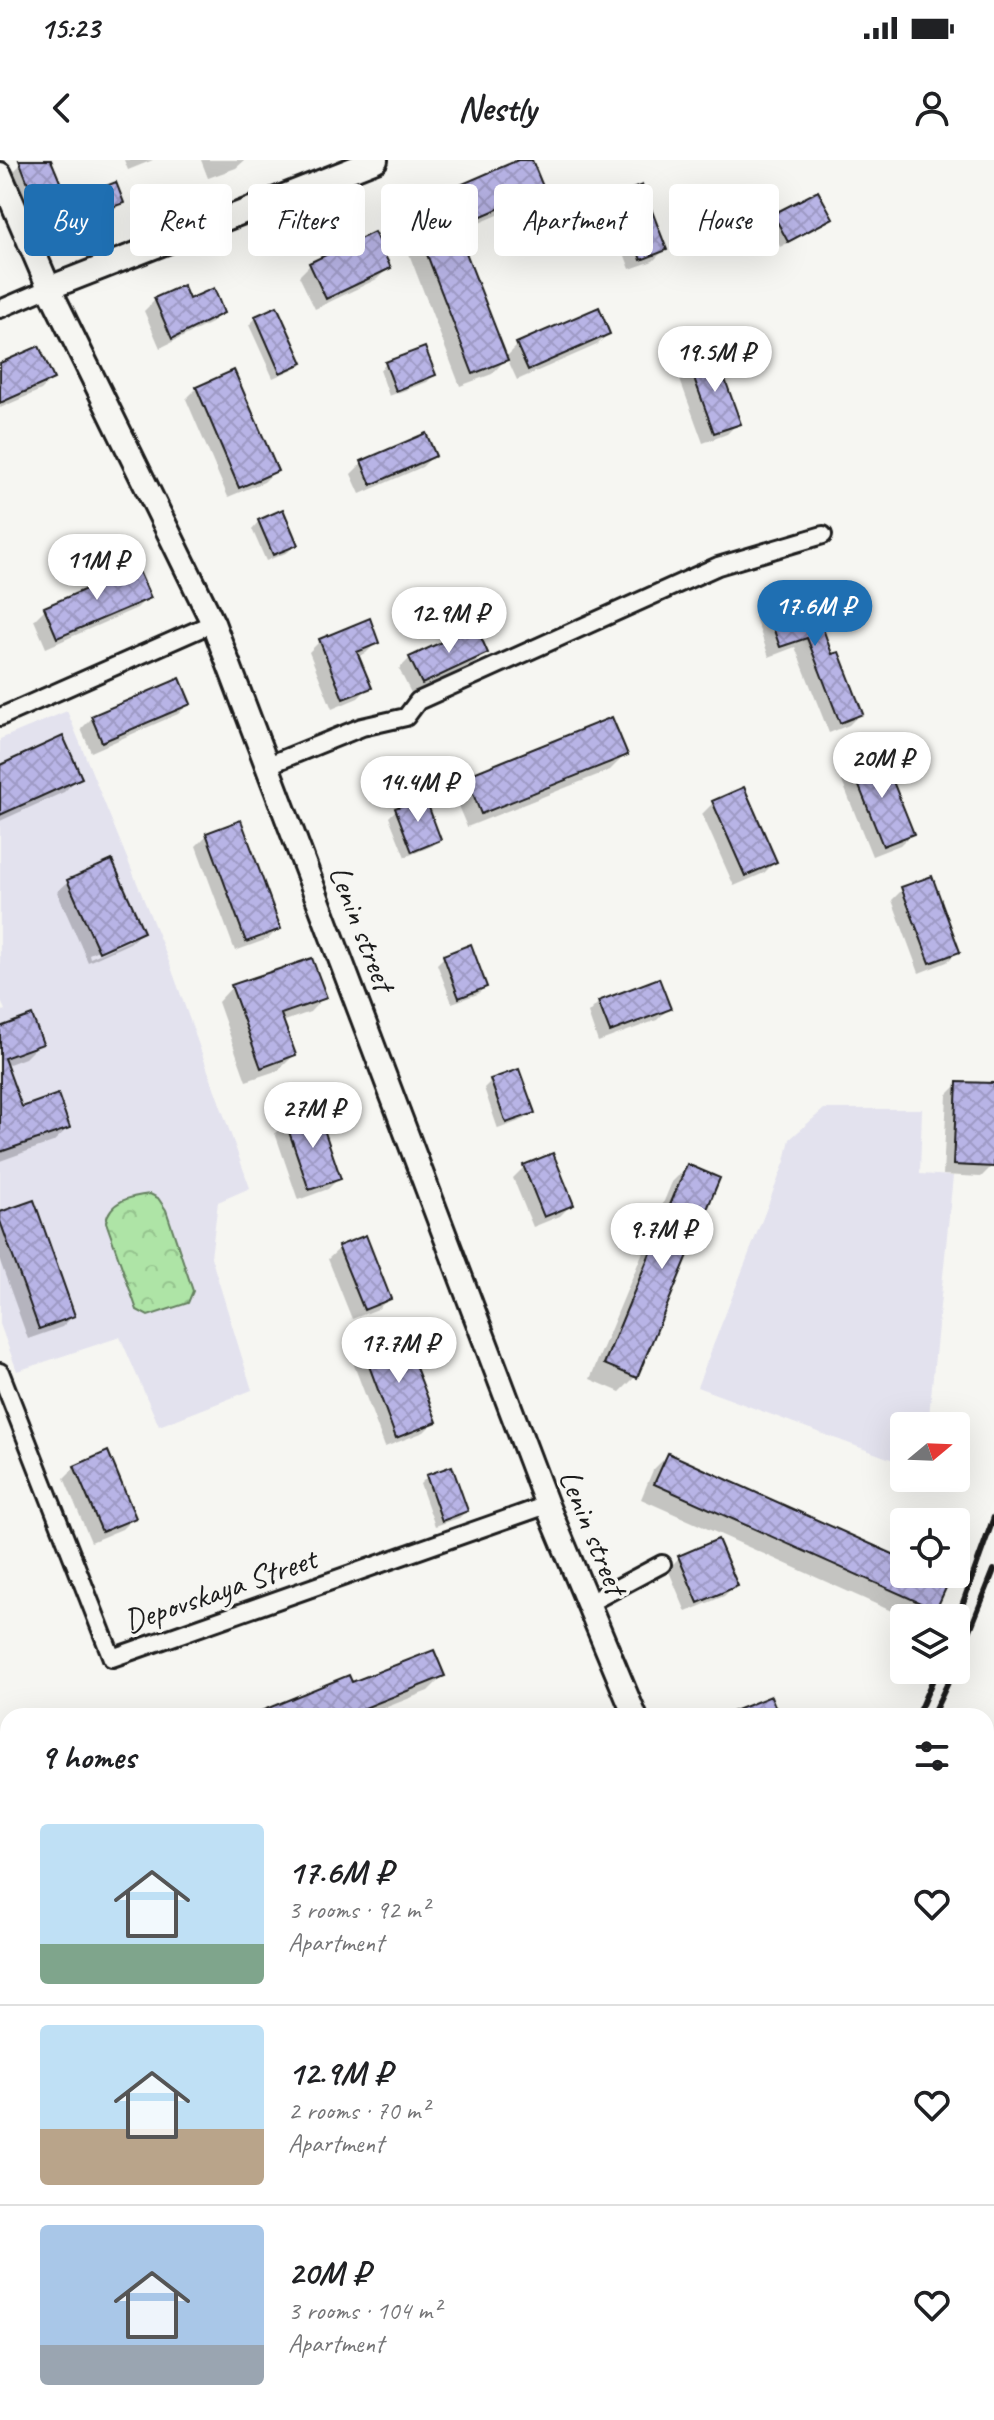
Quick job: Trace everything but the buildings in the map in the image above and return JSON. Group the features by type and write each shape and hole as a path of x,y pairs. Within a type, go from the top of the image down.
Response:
{"main road":[{"path":"49,288 376,160"},
{"name":"Lenin street","path":"0,174 49,288 213,623 547,1505 632,1708"}],"street":[{"path":"0,309 49,288"},
{"path":"266,766 362,727 406,717 418,701 718,566 823,535"},
{"path":"0,717 213,623"},
{"name":"Depovskaya Street","path":"0,1372 112,1658 547,1505"},
{"path":"587,1604 662,1564"}],"shaded area":[{"path":"67,711 168,959 250,1188 218,1202 211,1257 252,1390 159,1426 120,1337 17,1371 0,1324 0,1012 5,1010 0,999 0,739"},
{"path":"824,1109 922,1109 920,1174 953,1176 929,1412 890,1412 890,1459 697,1387 785,1161 790,1139"}],"green space":[{"path":"150,1194 158,1198 166,1210 193,1291 188,1303 148,1316 137,1310 106,1222 116,1204"}],"railway":[{"path":"963,1604 994,1517"},
{"path":"970,1630 994,1570"},
{"path":"920,1708 931,1684"},
{"path":"936,1708 947,1684"}]}
